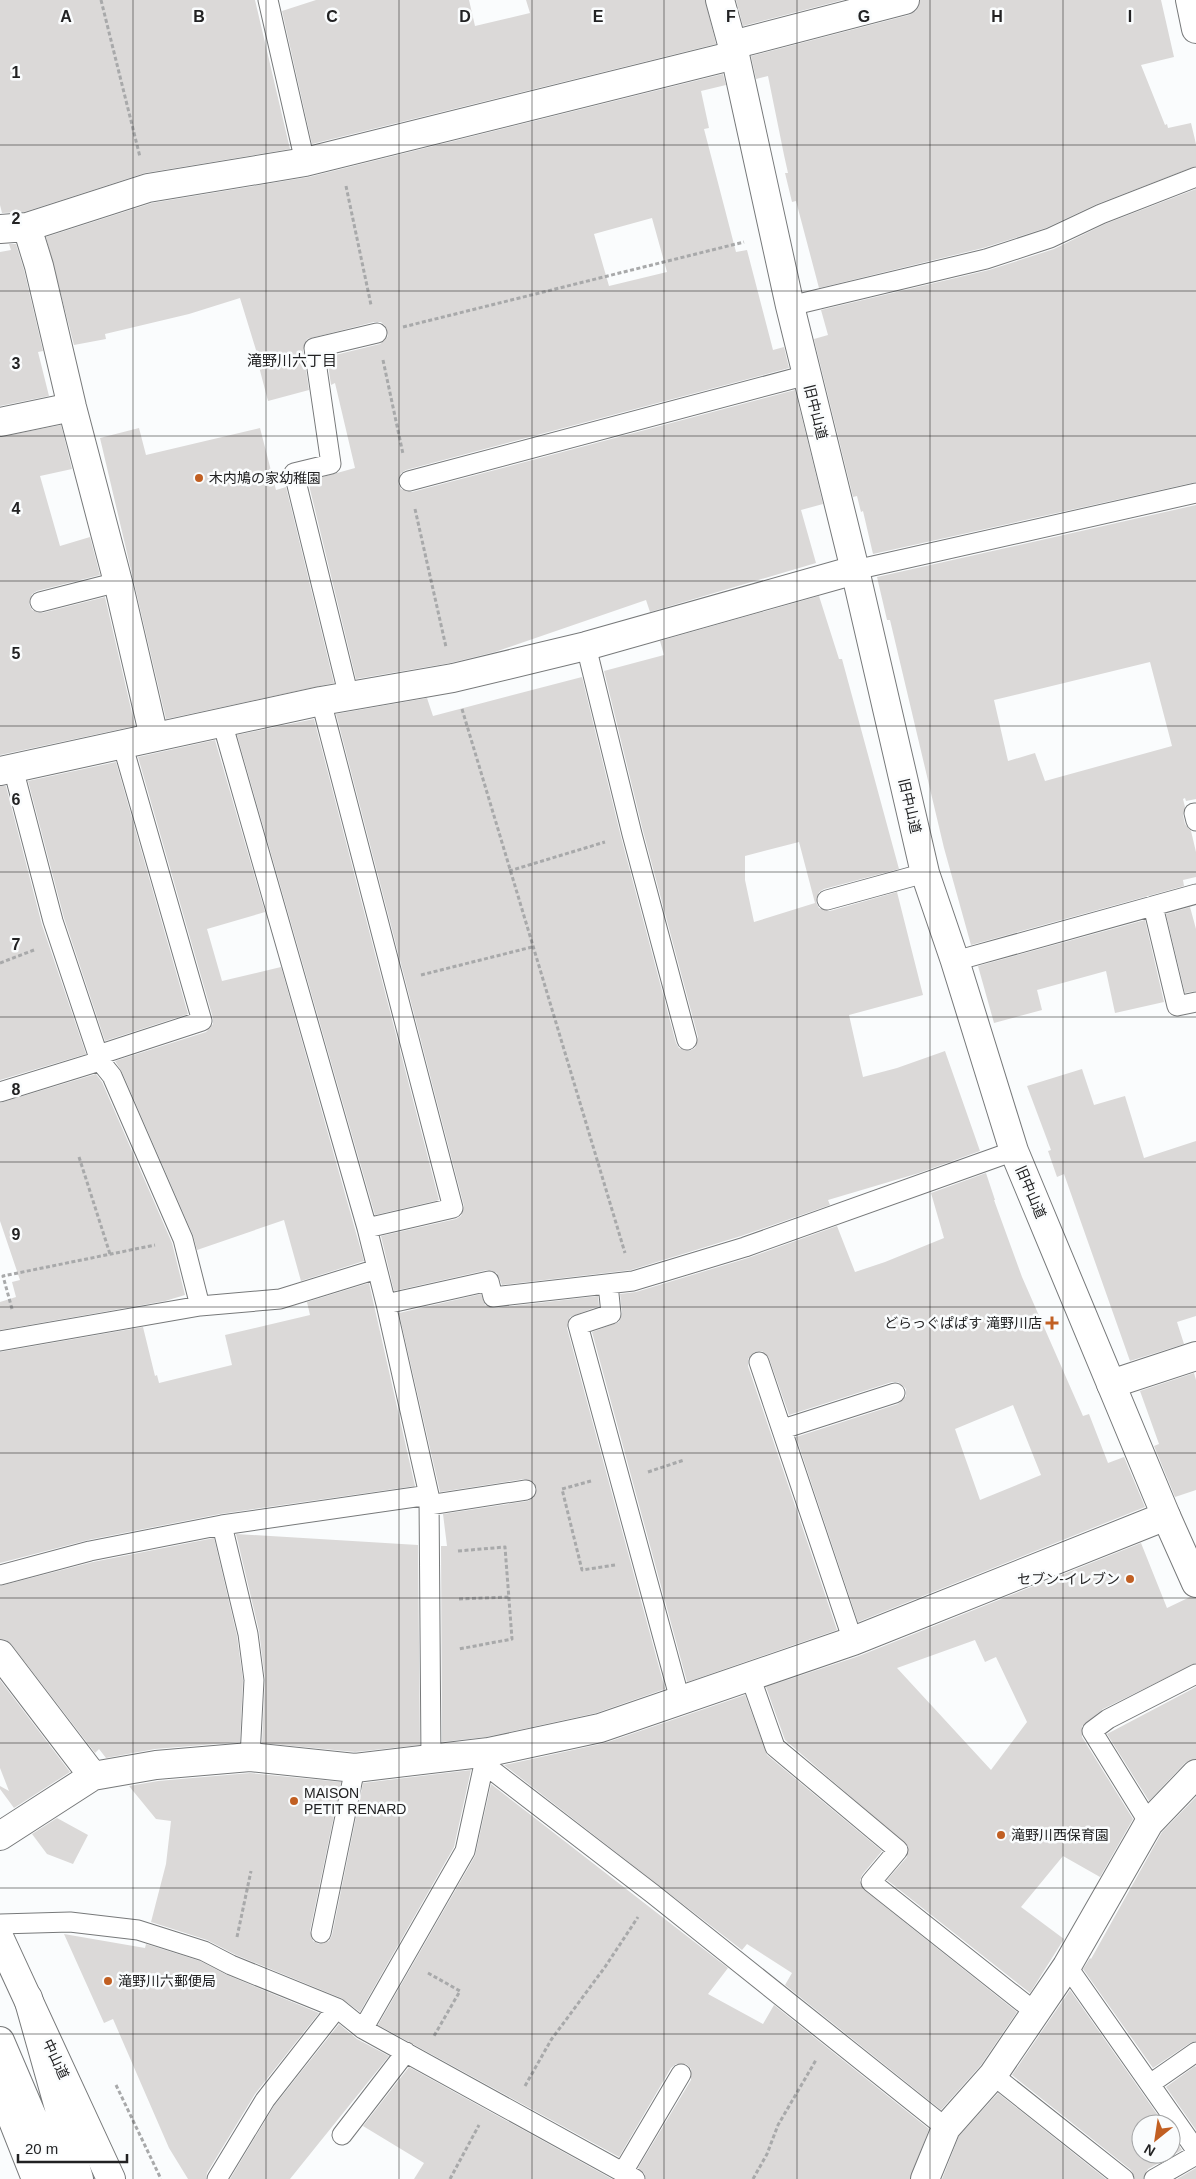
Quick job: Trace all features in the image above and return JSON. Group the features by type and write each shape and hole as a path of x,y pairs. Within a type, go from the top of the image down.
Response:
{"main road":[{"name":"旧中山道","path":"720,0 734,50 790,306 855,570 925,873 955,961 1014,1151 1166,1516 1196,1582"},
{"path":"0,229 27,227 148,188 305,162 339,154 734,50 905,0"},
{"path":"1190,0 1196,29"},
{"path":"27,227 39,266 72,407 118,582 154,737"},
{"path":"0,422 72,407"},
{"path":"6,770 122,743 321,701 453,678 586,646 855,570"},
{"path":"1111,1384 1196,1356"},
{"path":"0,1836 93,1776 156,1764 250,1757 355,1768 431,1760 486,1758 600,1728 853,1641 1166,1516"},
{"path":"0,1654 93,1776"},
{"path":"925,2179 946,2128 992,2075 1067,1966 1149,1823 1196,1774"},
{"name":"中山道","path":"0,1939 111,2179"},
{"path":"28,1998 80,2179"},
{"path":"0,2041 59,2179"},
{"path":"0,2088 36,2179"}],"lane":[{"path":"268,0 305,162"},
{"path":"790,306 986,258 1050,238 1101,214 1196,177"},
{"path":"349,697 294,473 331,464 314,348 377,333"},
{"path":"409,481 807,375"},
{"path":"855,570 1196,493"},
{"path":"40,602 118,582"},
{"path":"586,646 632,834 687,1040"},
{"path":"321,701 453,1208 367,1228"},
{"path":"222,722 367,1228 386,1304 429,1500 428,1600 431,1760"},
{"path":"0,1092 202,1022 122,743"},
{"path":"6,770 99,1058 112,1076 183,1239 200,1306"},
{"path":"1196,813 1194,813 1196,821"},
{"path":"827,900 925,873"},
{"path":"955,961 1196,894"},
{"path":"1153,906 1178,1006 1196,1002"},
{"path":"386,1304 489,1281 493,1297 633,1281 745,1247 1014,1151"},
{"path":"0,1341 18,1336 200,1306 280,1299 377,1269"},
{"path":"608,1284 611,1314 578,1325 680,1700"},
{"path":"759,1362 853,1641"},
{"path":"783,1429 895,1392"},
{"path":"0,1575 90,1551 222,1525 526,1490"},
{"path":"222,1525 248,1634 254,1680 250,1757"},
{"path":"1149,1823 1092,1731 1108,1719 1196,1674"},
{"path":"750,1676 775,1747 898,1850 871,1882 1035,2012"},
{"path":"363,2029 466,1851 486,1758 946,2128"},
{"path":"321,1933 355,1768"},
{"path":"0,1924 70,1922 138,1930 204,1951 231,1965 337,2008 363,2029 629,2176 680,2074"},
{"path":"1067,1966 1196,2150"},
{"path":"217,2179 265,2100 337,2008"},
{"path":"1150,2084 1196,2052"},
{"path":"342,2135 413,2056"},
{"path":"992,2075 1124,2179"},
{"path":"1154,2179 1196,2155"}],"path":[{"path":"101,0 148,188"},
{"path":"339,154 453,678 509,871 633,1281"},
{"path":"377,333 774,235"},
{"path":"509,871 632,834"},
{"path":"0,963 60,941"},
{"path":"394,982 532,947"},
{"path":"79,1156 110,1254"},
{"path":"18,1336 4,1276 183,1239"},
{"path":"642,1560 582,1570 562,1489 620,1478 684,1460"},
{"path":"428,1553 505,1547 512,1639 429,1655"},
{"path":"428,1600 509,1597"},
{"path":"231,1965 251,1871"},
{"path":"510,2110 551,2040 605,1967 653,1894"},
{"path":"404,1959 460,1991 413,2056"},
{"path":"753,2179 768,2154 778,2124 830,2036"},
{"path":"116,2085 161,2179"},
{"path":"450,2179 493,2101"}],"building":[{"path":"0,0 255,0 290,149 145,173 24,212 2,213 0,205"},
{"path":"316,0 469,0 475,26 530,13 526,0 705,0 716,44 312,144 282,11"},
{"path":"736,0 843,0 743,26"},
{"path":"920,0 1161,0 1174,57 1141,65 1165,125 1167,124 1168,128 1191,123 1196,144 1196,166 1097,204 1046,228 983,248 819,288 796,201 792,202 785,173 788,173 768,76 756,79 751,56 909,15 916,11"},
{"path":"723,74 726,85 701,91 709,128 704,129 736,252 747,250 773,350 784,347 789,368 406,470 401,473 398,483 401,489 412,492 795,390 823,504 801,510 816,563 650,612 646,600 495,652 450,663 356,679 308,481 355,468 335,383 331,385 327,357 380,344 388,336 385,326 381,322 374,322 307,339 303,350 309,390 268,401 258,363 260,363 240,298 189,314 105,334 106,339 74,345 46,237 152,203 309,177","holes":["652,218 667,272 609,286 594,234"]},
{"path":"1196,189 1196,482 873,554 863,511 861,512 857,496 853,497 814,339 828,335 821,310 989,270 1054,249 1105,224"},
{"path":"9,244 16,244 24,270 43,351 38,352 49,396 0,406 0,252 11,250"},
{"path":"61,425 72,469 40,476 60,546 90,537 100,575 37,591 32,594 29,604 32,610 42,613 105,597 135,726 0,755 0,437"},
{"path":"139,428 146,455 260,428 276,490 286,487 334,683 166,719 100,438"},
{"path":"1196,505 1196,799 1186,801 1185,798 1183,799 1185,807 1183,815 1185,824 1191,831 1196,852 1196,877 1183,880 1184,886 971,945 944,848 890,620 887,620 877,577","holes":["1150,662 1172,746 1045,781 1035,753 1008,761 994,700"]},
{"path":"819,596 839,659 842,659 899,869 824,889 819,892 816,902 819,908 830,911 897,892 923,995 849,1015 863,1077 897,1068 945,1051 980,1151 919,1173 828,1200 830,1205 741,1236 631,1270 502,1285 497,1273 487,1270 394,1291 381,1236 456,1219 461,1216 464,1206 336,714 427,698 433,716 582,677 621,837 676,1043 679,1048 689,1051 695,1048 698,1037 643,831 604,671 664,655 660,641","holes":["799,842 815,903 754,922 745,880 745,856"]},
{"path":"314,719 439,1200 375,1215 237,735"},
{"path":"215,740 265,912 207,929 222,981 281,967 364,1261 301,1281 284,1220 197,1250 193,1235 122,1072 115,1061 206,1032 213,1024 213,1018 138,757"},
{"path":"116,762 188,1014 105,1041 64,918 28,781"},
{"path":"0,786 6,786 42,925 86,1054 0,1080"},
{"path":"1190,907 1196,929 1196,991 1185,993 1166,914"},
{"path":"1145,920 1164,1002 1115,1013 1106,971 1037,990 1042,1010 994,1023 978,966"},
{"path":"1082,1069 1094,1105 1125,1096 1144,1158 1196,1141 1196,1316 1177,1322 1184,1344 1130,1361 1064,1174 1057,1177 1048,1151 1051,1150 1027,1086"},
{"path":"96,1074 102,1082 172,1243 185,1295 165,1301 0,1330 0,1302 16,1297 12,1282 20,1280 0,1221 0,1103"},
{"path":"986,1173 1022,1277 1083,1416 1089,1414 1108,1463 1124,1457 1145,1507 858,1622 796,1437 898,1404 906,1396 906,1389 898,1382 892,1382 789,1415 769,1358 762,1351 755,1352 748,1359 748,1366 837,1630 687,1682 592,1332 619,1322 622,1313 620,1294 636,1292 748,1258 837,1226 855,1272 944,1238 931,1193","holes":["1013,1405 1041,1475 980,1500 955,1429"]},
{"path":"369,1283 415,1486 220,1514 88,1540 0,1563 0,1352 143,1327 155,1376 157,1375 159,1383 232,1365 225,1335 310,1315 307,1302"},
{"path":"481,1294 485,1305 494,1308 598,1296 599,1306 570,1317 567,1328 665,1689 596,1713 486,1737 442,1742 441,1546 447,1546 443,1514 528,1501 533,1498 537,1489 534,1483 524,1479 440,1492 399,1313"},
{"path":"1194,1373 1196,1380 1196,1490 1175,1497 1154,1446 1159,1444 1140,1391"},
{"path":"236,1534 418,1545 420,1745 355,1752 262,1743 265,1679 259,1631"},
{"path":"214,1538 237,1636 243,1680 240,1742 155,1749 106,1758 99,1749 95,1753 12,1645 6,1640 0,1639 0,1586 93,1562"},
{"path":"1141,1543 1167,1608 1190,1597 1196,1598 1196,1663 1103,1709 1082,1726 1082,1737 1133,1819 1100,1877 1063,1856 1021,1907 1064,1939 1030,1993 887,1880 907,1857 908,1846 785,1740 766,1687 859,1656","holes":["975,1640 985,1662 996,1657 1027,1722 991,1770 897,1668"]},
{"path":"0,1680 70,1772 14,1808 0,1789 0,1786 9,1791 0,1768"},
{"path":"1196,1687 1196,1759 1185,1763 1149,1801 1107,1734"},
{"path":"745,1695 767,1755 882,1851 862,1875 860,1881 864,1890 1017,2012 981,2065 941,2110 785,1985 792,1973 747,1944 742,1950 504,1765 605,1743"},
{"path":"471,1770 454,1847 360,2012 341,1998 236,1955 207,1940 151,1922 166,1864 171,1821 156,1819 129,1786 158,1781 250,1773 341,1782 310,1931 313,1941 319,1944 329,1941 332,1935 363,1783"},
{"path":"491,1784 728,1968 708,1994 763,2024 774,2005 929,2129 910,2179 646,2179 644,2173 638,2168 691,2080 691,2069 686,2064 676,2064 671,2068 619,2157 378,2025 475,1856"},
{"path":"1196,1797 1196,2041 1153,2068 1083,1969 1091,1959 1162,1832"},
{"path":"57,1818 88,1835 73,1864 47,1854 32,1834"},
{"path":"64,1934 145,1948 146,1944 200,1961 227,1975 319,2013 255,2094 207,2173 206,2179 188,2179 169,2148 113,2019 104,2023"},
{"path":"1070,1990 1157,2114 1131,2114 1131,2164 1157,2164 1148,2169 1143,2179 1135,2179 1131,2170 1012,2075"},
{"path":"339,2024 357,2039 389,2056 290,2179 230,2179 274,2106"},
{"path":"409,2067 612,2179 414,2179 424,2163 363,2126"},
{"path":"1196,2067 1196,2130 1166,2087"},
{"path":"998,2093 1106,2179 942,2179 959,2136"},
{"path":"1196,2168 1196,2179 1177,2179"}],"place":[{"name":"木内鳩の家幼稚園","path":"199,478"},
{"name":"どらっぐぱぱす 滝野川店","path":"1052,1323"},
{"name":"セブン-イレブン","path":"1130,1579"},
{"name":"MAISON PETIT RENARD","path":"294,1801"},
{"name":"滝野川西保育園","path":"1001,1835"},
{"name":"滝野川六郵便局","path":"108,1981"}],"district":[{"name":"滝野川六丁目","path":"292,361"}]}
